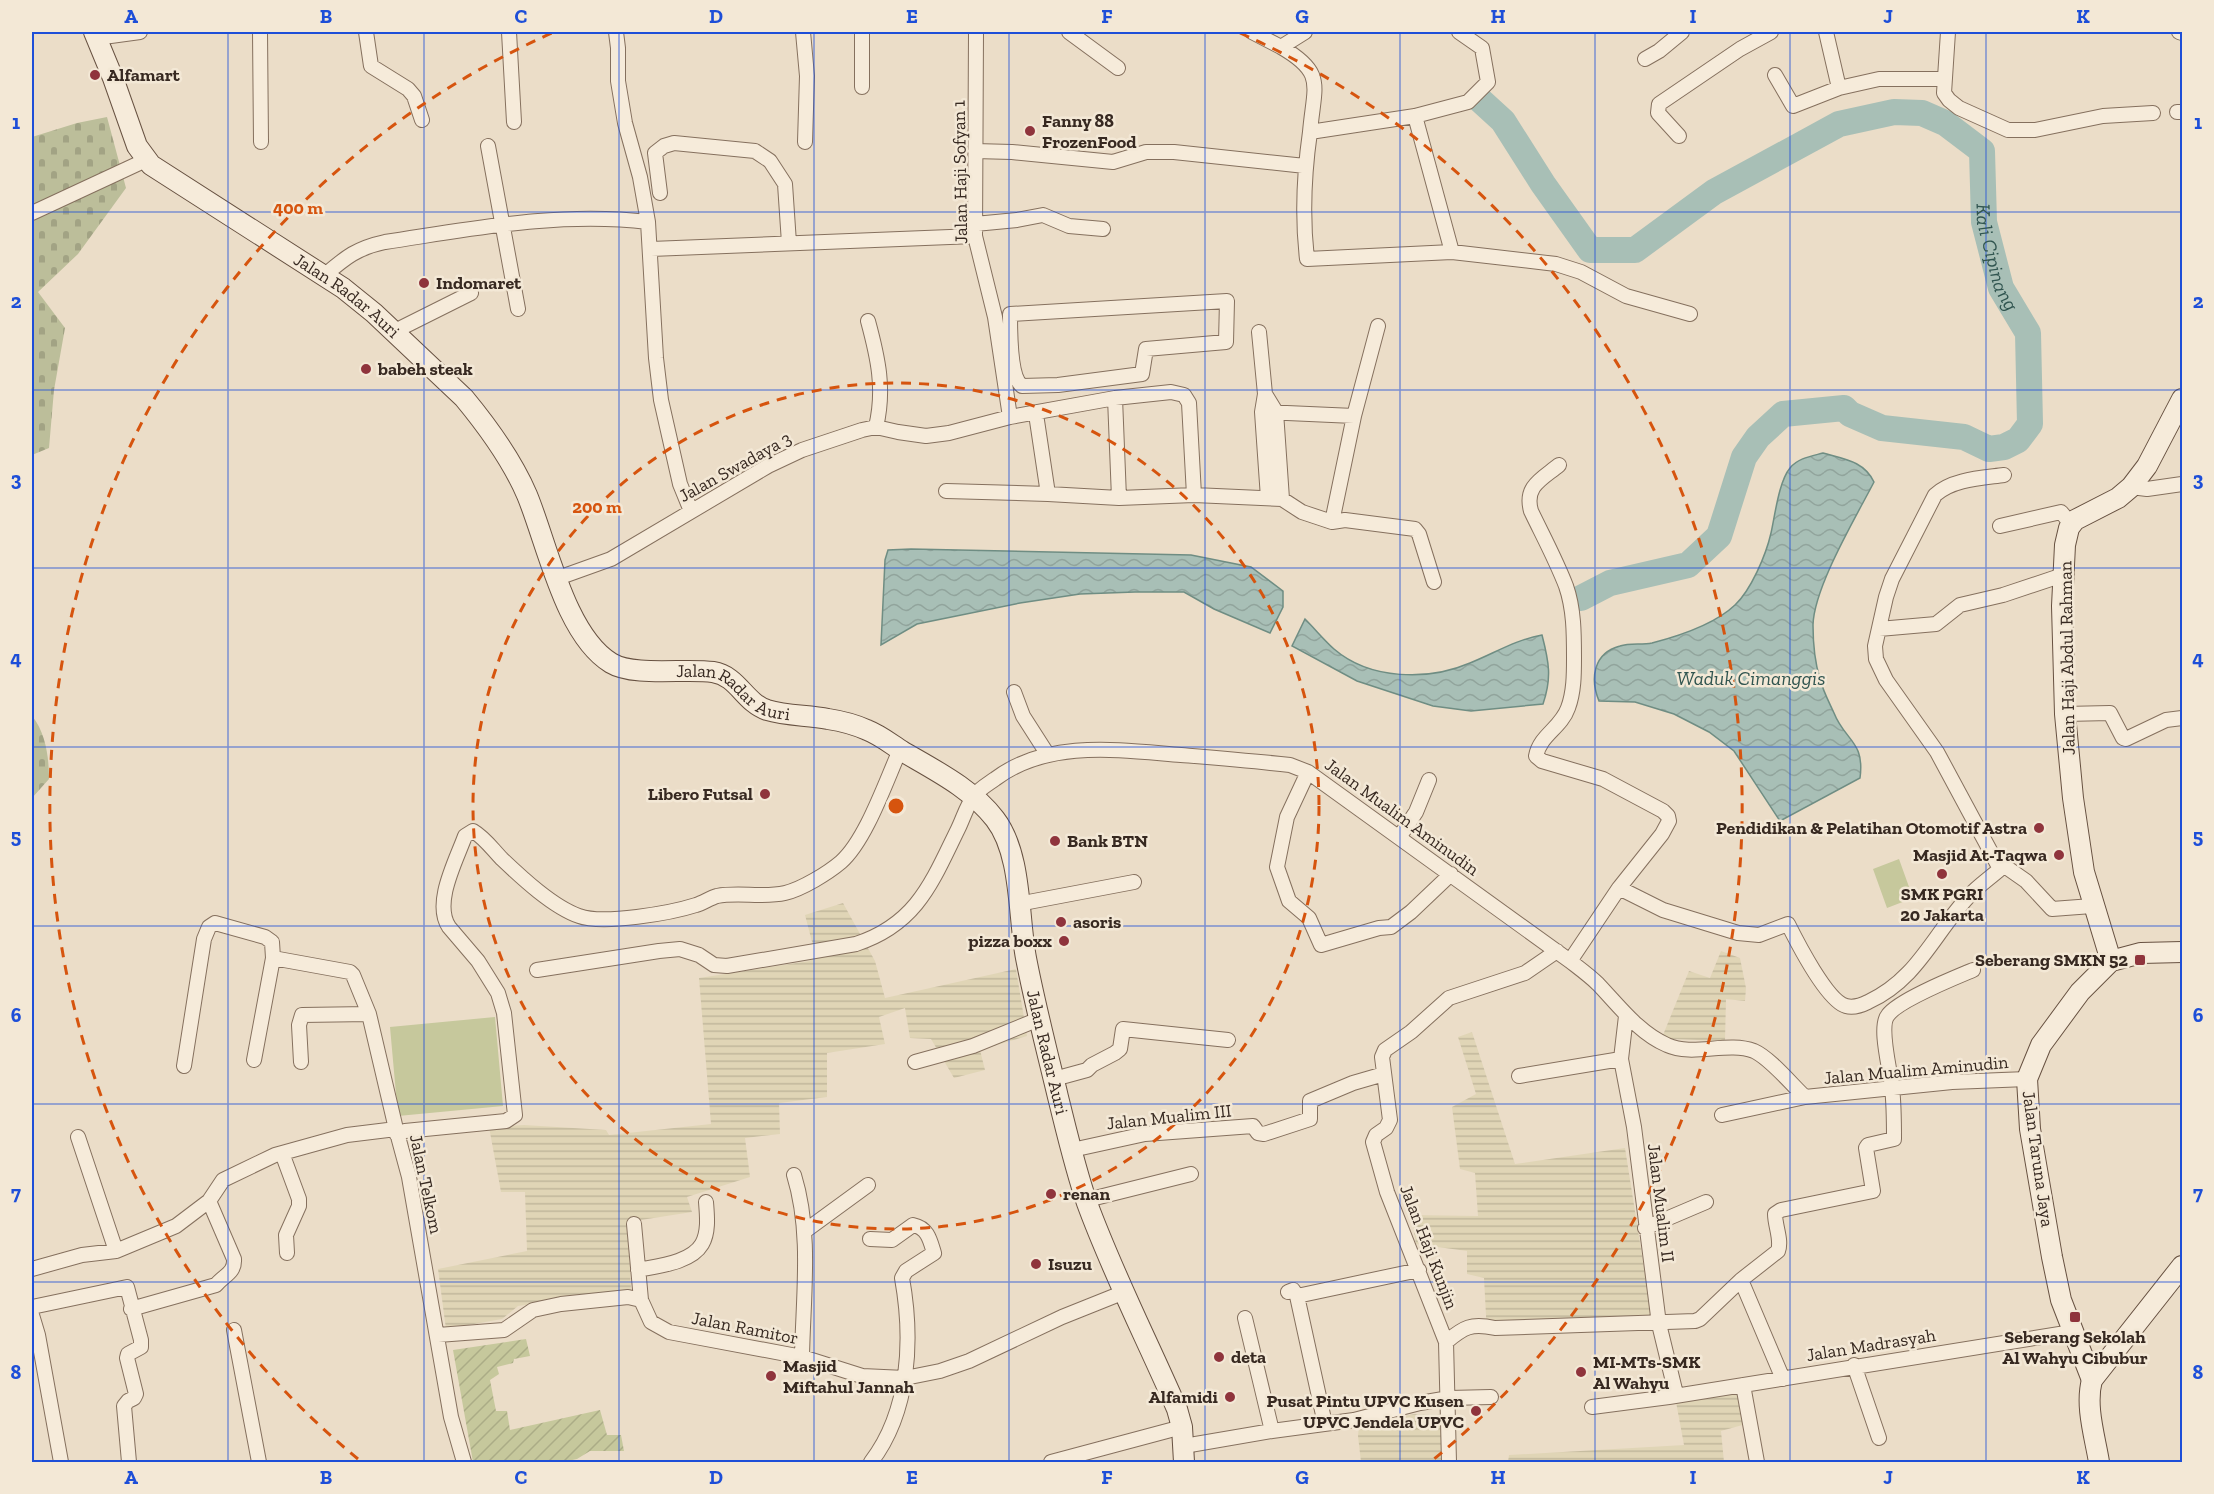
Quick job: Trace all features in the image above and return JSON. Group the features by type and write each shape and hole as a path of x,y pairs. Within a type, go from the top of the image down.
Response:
{"main road":[{"name":"Jalan Radar Auri","path":"95,35 114,78 130,129 146,159 160,172 325,275 364,304 476,412 509,461 526,493 569,609 582,633 593,647 611,663 622,667 653,671 717,673 734,681 754,704 767,710 829,719 867,729 974,796 996,820 1008,842 1022,937 1039,1020 1087,1200 1122,1293 1158,1366 1184,1445"},
{"path":"2071,524 2081,515 2118,498 2131,487 2146,466 2182,399"},
{"name":"Jalan Haji Abdul Rahman","path":"2071,524 2065,545 2063,575 2065,714 2074,808 2084,872 2092,906 2111,961"},
{"path":"2111,961 2141,953 2182,952"},
{"name":"Jalan Taruna Jaya","path":"2091,1380 2061,1300 2030,1129 2027,1079 2042,1045 2080,992 2111,961"},
{"path":"2099,1462 2091,1415 2091,1380 2182,1266"}],"street":[{"path":"95,35 140,32"},
{"path":"260,32 261,142"},
{"path":"366,32 371,66 408,89 414,96 422,120"},
{"path":"509,32 514,122"},
{"path":"616,32 618,81 625,123 648,222 656,358 661,400 680,484 691,511"},
{"path":"803,32 807,76 805,142"},
{"path":"862,32 862,87"},
{"name":"Jalan Haji Sofyan 1","path":"976,32 975,230 995,317 1010,417"},
{"path":"1069,32 1118,68"},
{"path":"1252,32 1301,58 1312,72 1314,90 1305,166 1304,228 1307,258 1452,252 1556,264 1581,272 1626,296 1690,314"},
{"path":"1279,47 1305,32"},
{"path":"1310,132 1415,116 1468,102 1488,82 1482,48 1459,32"},
{"path":"1645,59 1682,32"},
{"path":"1679,136 1658,113 1659,104 1740,49 1771,32"},
{"path":"1826,32 1839,88"},
{"path":"1948,32 1944,93 1953,104 1999,128 2035,130 2103,116 2153,112"},
{"path":"1775,75 1793,106 1839,88 1879,79 1944,79"},
{"path":"1415,116 1452,252"},
{"path":"660,193 655,153 664,146 674,143 755,151 770,161 785,184 789,243"},
{"path":"488,146 518,309"},
{"path":"975,151 1012,152 1113,162 1146,152 1174,152 1305,166"},
{"path":"32,213 146,159"},
{"path":"651,249 789,243 975,230 1043,215 1070,226 1103,229"},
{"path":"325,275 349,254 366,246 548,219 626,219 648,222"},
{"path":"393,332 471,293"},
{"path":"995,317 1010,315 1227,301 1226,342 1146,349 1142,374 1058,385 1022,386 1018,383 1014,372 1010,315"},
{"path":"868,321 881,383 880,409 876,427"},
{"path":"1332,522 1354,416 1378,326"},
{"path":"1259,332 1269,412 1275,498"},
{"name":"Jalan Swadaya 3","path":"558,578 610,559 768,466 802,450 876,427 926,436 955,432 1010,417 1115,398 1171,392 1184,395 1189,403 1194,495"},
{"path":"1115,398 1119,498"},
{"path":"1269,412 1354,416"},
{"path":"1036,414 1048,494"},
{"path":"1559,465 1531,489 1528,500 1566,587 1572,611 1574,673 1569,706 1558,727 1541,740 1536,754 1542,761 1603,779 1668,816 1668,825 1619,888 1570,960"},
{"path":"2000,868 1937,752 1881,672 1875,652 1892,579 1935,495 1945,487 1958,483 2004,475"},
{"path":"2131,487 2147,489 2182,484"},
{"path":"946,491 1119,498 1194,495 1275,498 1302,512 1332,522 1345,520 1415,530 1419,534 1434,582"},
{"path":"2000,526 2059,512 2063,513 2071,524"},
{"path":"1879,629 1936,624 1960,605 2003,596 2063,575"},
{"path":"1014,692 1023,716 1048,755"},
{"path":"2065,714 2110,712 2123,738 2126,739 2166,720 2182,718"},
{"name":"Jalan Mualim Aminudin","path":"974,796 1004,772 1024,761 1048,755 1095,749 1290,765 1308,772 1400,836 1570,960 1596,983 1626,1016 1658,1040 1673,1047 1753,1051 1805,1097 1952,1082 2027,1079"},
{"path":"273,958 350,972 356,980 369,1014 396,1132 506,1121 515,1115 504,1013 498,993 478,961 449,927 443,907 451,874 468,833 473,831 481,836 503,860 558,905 571,913 588,918 608,919 647,915 695,906 717,896 786,893 822,876 843,861 861,836 900,750"},
{"path":"1308,772 1287,817 1277,867 1289,901 1309,918 1321,945 1379,928 1391,927 1411,912 1450,874"},
{"path":"1400,836 1416,812 1429,780"},
{"path":"537,970 680,949 699,955 714,965 727,966 856,944 870,939 907,916 930,887 974,796"},
{"path":"1619,888 1663,910 1722,929 1759,935 1788,924 1806,959 1832,994 1845,1006 1855,1006 1882,995 1899,983 1926,953 1975,890 2000,868 2006,867 2016,872 2052,909 2092,906"},
{"path":"1018,904 1134,882"},
{"path":"184,1066 204,939 209,927 218,923 268,938 273,945 273,958 254,1060"},
{"name":"Jalan Haji Kunjin","path":"1449,1462 1446,1342 1387,1192 1374,1143 1376,1135 1386,1128 1390,1120 1382,1057 1385,1050 1411,1032 1447,999 1525,973 1557,951"},
{"path":"1446,1342 1461,1330 1477,1325 1495,1328 1659,1324 1700,1319 1741,1280 1778,1251 1780,1246 1775,1214 1781,1210 1873,1191 1866,1149 1868,1145 1894,1139 1892,1088 1884,1035 1887,1016 1920,994 1973,970"},
{"path":"301,1062 299,1025 302,1015 369,1014"},
{"name":"Jalan Mualim II","path":"1626,1016 1622,1059 1634,1127 1659,1324 1676,1394"},
{"path":"915,1062 973,1046 1039,1020"},
{"path":"1054,1079 1087,1070 1115,1053 1120,1049 1123,1029 1228,1040"},
{"path":"1519,1076 1622,1059"},
{"name":"Jalan Mualim III","path":"1072,1150 1145,1134 1253,1126 1258,1133 1264,1134 1310,1119 1310,1101 1353,1083 1384,1074"},
{"path":"1722,1115 1805,1097"},
{"name":"Jalan Telkom","path":"32,1269 81,1255 116,1251 176,1226 209,1201 223,1180 282,1153 347,1135 396,1132 409,1177 451,1417 464,1462"},
{"path":"78,1137 116,1251"},
{"path":"282,1153 299,1199 299,1206 286,1235 287,1253"},
{"path":"1087,1200 1191,1174"},
{"path":"794,1175 802,1200 805,1231 802,1357"},
{"path":"805,1231 868,1185"},
{"path":"131,1309 216,1285 224,1275 231,1273 234,1259 209,1201"},
{"path":"638,1270 681,1259 693,1253 702,1244 707,1229 706,1202"},
{"path":"1646,1228 1706,1202"},
{"path":"634,1224 641,1300"},
{"path":"870,1239 892,1240 913,1225 921,1227 929,1236 934,1253 906,1271 902,1278 909,1336 905,1378 889,1434 871,1462"},
{"path":"1325,1424 1293,1294 1419,1270"},
{"path":"1741,1280 1784,1379"},
{"path":"32,1307 127,1287 141,1340 141,1347 128,1354 127,1358 136,1394 124,1406 129,1462"},
{"name":"Jalan Ramitor","path":"641,1300 651,1322 669,1332 802,1357 862,1376 905,1378 940,1371 969,1361 1062,1317 1122,1293"},
{"path":"438,1335 504,1330 525,1314 561,1304 618,1297 635,1297 641,1300"},
{"path":"32,1315 38,1335 61,1462"},
{"path":"1245,1318 1272,1431"},
{"path":"234,1330 259,1462"},
{"name":"Jalan Madrasyah","path":"1592,1407 1784,1379 1854,1365 2072,1332"},
{"path":"1854,1365 1880,1438"},
{"path":"1743,1385 1757,1462"},
{"path":"1051,1462 1325,1424 1449,1398 1491,1397"}],"shaded area":[{"path":"843,903 875,961 885,998 1016,969 1027,1036 980,1050 985,1070 954,1078 931,1039 910,1038 905,1008 879,1017 885,1044 827,1053 827,1097 779,1103 780,1134 745,1138 750,1177 687,1197 692,1212 628,1222 631,1291 518,1306 502,1319 446,1329 438,1269 527,1251 525,1192 501,1192 489,1127 524,1125 606,1130 609,1135 711,1124 699,978 809,961 816,957 805,915"},
{"path":"1721,951 1740,958 1746,988 1745,1001 1726,999 1725,1041 1670,1039 1663,1035 1689,971 1710,978"},
{"path":"1472,1032 1515,1164 1625,1148 1652,1319 1487,1334 1484,1278 1467,1274 1467,1251 1416,1244 1411,1215 1478,1216 1475,1173 1460,1169 1452,1107 1476,1094 1458,1037"},
{"path":"1737,1393 1746,1424 1721,1431 1724,1462 1508,1462 1509,1455 1684,1445 1676,1402"},
{"path":"1414,1414 1446,1415 1448,1462 1361,1462 1359,1425"}],"green space":[{"path":"107,117 126,188 78,254 38,292 65,328 54,390 49,448 32,455 32,137 77,123"},
{"path":"32,716 41,730 46,746 49,779 32,798"},
{"path":"1899,859 1913,898 1887,908 1873,869"},
{"path":"495,1017 503,1106 398,1116 390,1027"},
{"path":"526,1339 530,1356 514,1359 513,1363 497,1367 499,1374 490,1380 496,1411 507,1411 510,1430 600,1410 607,1435 621,1435 624,1451 590,1451 577,1459 563,1462 473,1462 453,1350"}],"water":[{"name":"Waduk Cimanggis","path":"1823,453 1859,465 1865,469 1874,482 1828,572 1815,609 1813,625 1821,683 1838,722 1860,756 1860,778 1780,821 1734,751 1709,732 1674,714 1635,702 1599,701 1595,676 1599,661 1611,649 1624,645 1652,643 1685,633 1707,624 1735,605 1747,591 1766,551 1786,474 1797,462"},
{"path":"888,550 1191,555 1251,567 1283,591 1283,607 1270,633 1214,609 1184,592 1080,594 1020,603 917,624 881,645 885,560"},
{"path":"1305,619 1334,649 1348,659 1382,672 1400,674 1418,675 1454,669 1514,643 1542,635 1548,670 1548,686 1543,704 1471,711 1433,706 1357,681 1292,646"}],"waterway":[{"name":"Kali Cipinang","path":"1480,100 1503,121 1543,184 1590,250 1635,250 1714,192 1839,124 1894,112 1922,113 1945,123 1982,151 1984,222 2001,288 2028,333 2030,424 2018,440 2004,447 1989,449 1964,437 1882,428 1850,414 1844,408 1783,414 1758,437 1744,457 1719,536 1688,565 1610,583 1581,598"}],"place":[{"name":"Alfamart","path":"95,75"},
{"name":"Fanny 88 FrozenFood","path":"1030,131"},
{"name":"Indomaret","path":"424,283"},
{"name":"babeh steak","path":"366,369"},
{"name":"Libero Futsal","path":"765,794"},
{"name":"Pendidikan & Pelatihan Otomotif Astra","path":"2039,828"},
{"name":"Bank BTN","path":"1055,841"},
{"name":"Masjid At-Taqwa","path":"2059,855"},
{"name":"SMK PGRI 20 Jakarta","path":"1942,874"},
{"name":"asoris","path":"1061,922"},
{"name":"pizza boxx","path":"1064,941"},
{"name":"Seberang SMKN 52","path":"2140,960"},
{"name":"renan","path":"1051,1194"},
{"name":"Isuzu","path":"1036,1264"},
{"name":"Seberang Sekolah Al Wahyu Cibubur","path":"2075,1317"},
{"name":"deta","path":"1219,1357"},
{"name":"MI-MTs-SMK Al Wahyu","path":"1581,1372"},
{"name":"Masjid Miftahul Jannah","path":"771,1376"},
{"name":"Alfamidi","path":"1230,1397"},
{"name":"Pusat Pintu UPVC Kusen UPVC Jendela UPVC","path":"1476,1411"}]}
